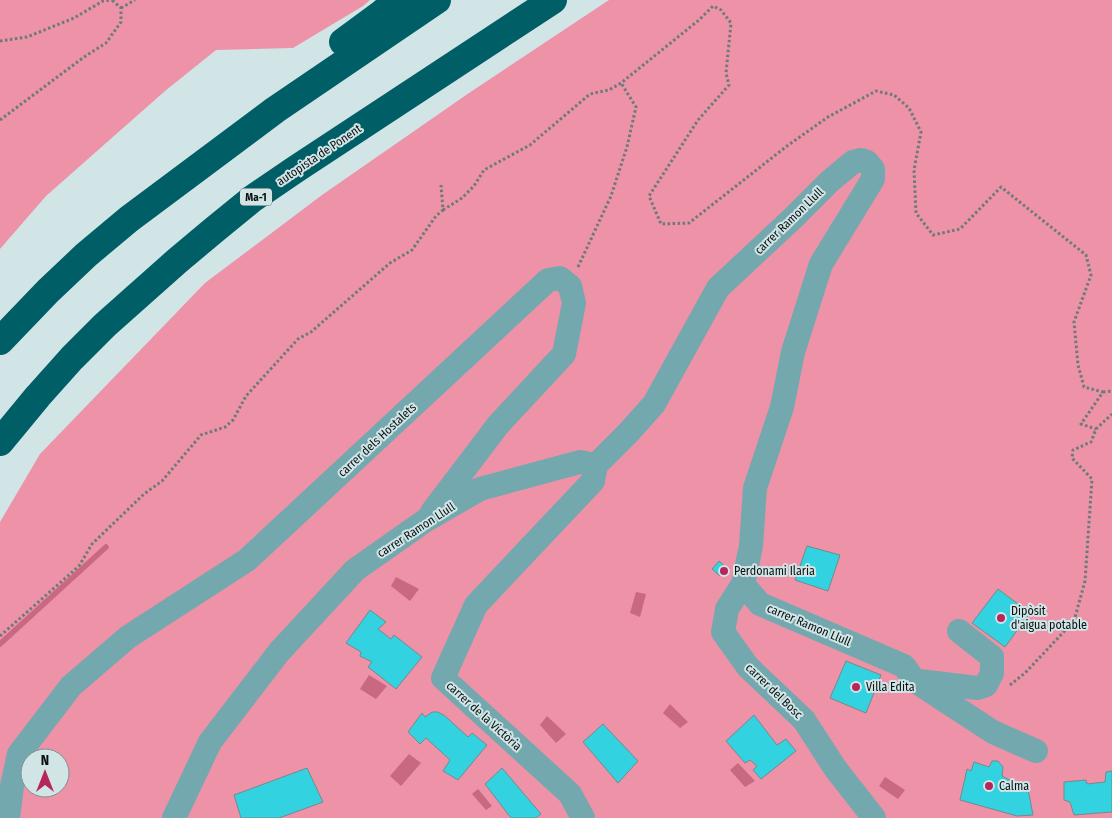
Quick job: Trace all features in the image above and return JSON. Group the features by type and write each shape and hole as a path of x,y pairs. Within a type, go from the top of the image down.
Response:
{"highway":[{"path":"275,110 295,76 376,19 398,0"},
{"path":"0,342 48,291 86,255 158,196 275,110 437,0"},
{"name":"autopista de Ponent","path":"0,442 66,365 105,325 214,230 252,200 296,170 554,0"}],"street":[{"name":"carrer Ramon Llull","path":"174,818 210,742 279,652 356,570 426,520 480,489 580,462 596,465 654,404 718,288 830,181 853,162 861,160 867,162 872,170 872,180 821,264 793,352 782,407 755,488 751,546 744,584 760,604 904,666 915,680 993,732 1036,751"},
{"name":"carrer dels Hostalets","path":"8,818 19,754 71,686 128,637 247,560 548,280 560,278 570,286"},
{"path":"426,520 498,425 564,354 574,303 570,286"},
{"name":"carrer de la Victòria","path":"580,816 570,794 443,678 476,606 593,481 596,465"},
{"name":"carrer del Bosc","path":"744,584 727,609 723,632 748,667 804,720 834,768 874,818"},
{"path":"915,680 977,688 986,685 992,673 992,657 960,631"}],"path":[{"path":"0,41 27,36 74,18 103,2 112,0 121,8 121,22 106,43 0,120"},
{"path":"121,8 134,0"},
{"path":"0,636 79,566 92,544 144,494 162,481 201,435 225,426 233,420 246,396 298,339 311,332 390,263 412,250 436,216 462,198 474,186 484,170 530,145 590,94 609,90 621,83 636,107 628,147 611,196 570,286"},
{"path":"441,185 443,210"},
{"path":"1103,392 1112,391"},
{"path":"1010,686 1025,673 1074,621 1085,581 1092,479 1072,458 1073,450 1091,442 1096,429 1112,414"}],"shaded area":[{"path":"0,0 370,0 293,48 216,50 165,91 46,196 0,249"},
{"path":"609,0 1112,0 1112,818 0,818 0,522 40,454 205,283 322,195 469,93"},
{"path":"396,577 419,589 410,601 391,586"},
{"path":"636,592 646,594 640,617 630,613"},
{"path":"369,675 387,686 376,699 360,689"},
{"path":"670,704 688,722 680,728 663,713"},
{"path":"547,716 566,734 556,743 540,725"},
{"path":"409,754 421,763 401,786 390,776"},
{"path":"738,763 755,781 745,787 730,770"},
{"path":"885,777 905,790 898,799 879,786"},
{"path":"478,789 492,806 486,810 472,794"}],"building":[{"path":"807,546 840,555 828,591 795,580"},
{"path":"719,561 727,568 720,576 712,569"},
{"name":"Dipòsit d'aigua potable","path":"998,589 1030,613 1005,647 972,623"},
{"path":"370,610 386,622 378,629 391,639 394,635 422,657 396,689 368,667 372,662 360,656 361,652 346,643"},
{"name":"Villa Edita","path":"846,661 881,675 866,713 830,698"},
{"path":"432,712 438,712 445,716 468,737 472,733 487,745 458,780 443,771 450,760 426,738 420,744 408,732 422,713 425,717"},
{"path":"754,715 777,745 786,739 796,751 761,779 753,770 757,766 750,760 745,763 726,741"},
{"path":"603,724 638,761 618,783 583,742"},
{"name":"Calma","path":"992,761 998,761 1003,767 1002,776 1015,783 1013,789 1028,789 1033,815 1017,816 960,800 967,769 971,771 974,762 989,767"},
{"path":"307,768 323,802 279,818 241,818 234,795"},
{"path":"502,768 541,814 536,818 511,818 485,784"},
{"path":"1112,771 1112,812 1074,815 1070,802 1064,800 1064,782 1086,780 1087,784 1105,782 1106,772"}],"waterway":[{"path":"0,644 106,547"}],"place":[{"name":"Perdonami Ilaria","path":"724,571"},
{"name":"Dipòsit d'aigua potable","path":"1001,618"},
{"name":"Villa Edita","path":"856,687"},
{"name":"Calma","path":"989,786"}]}
